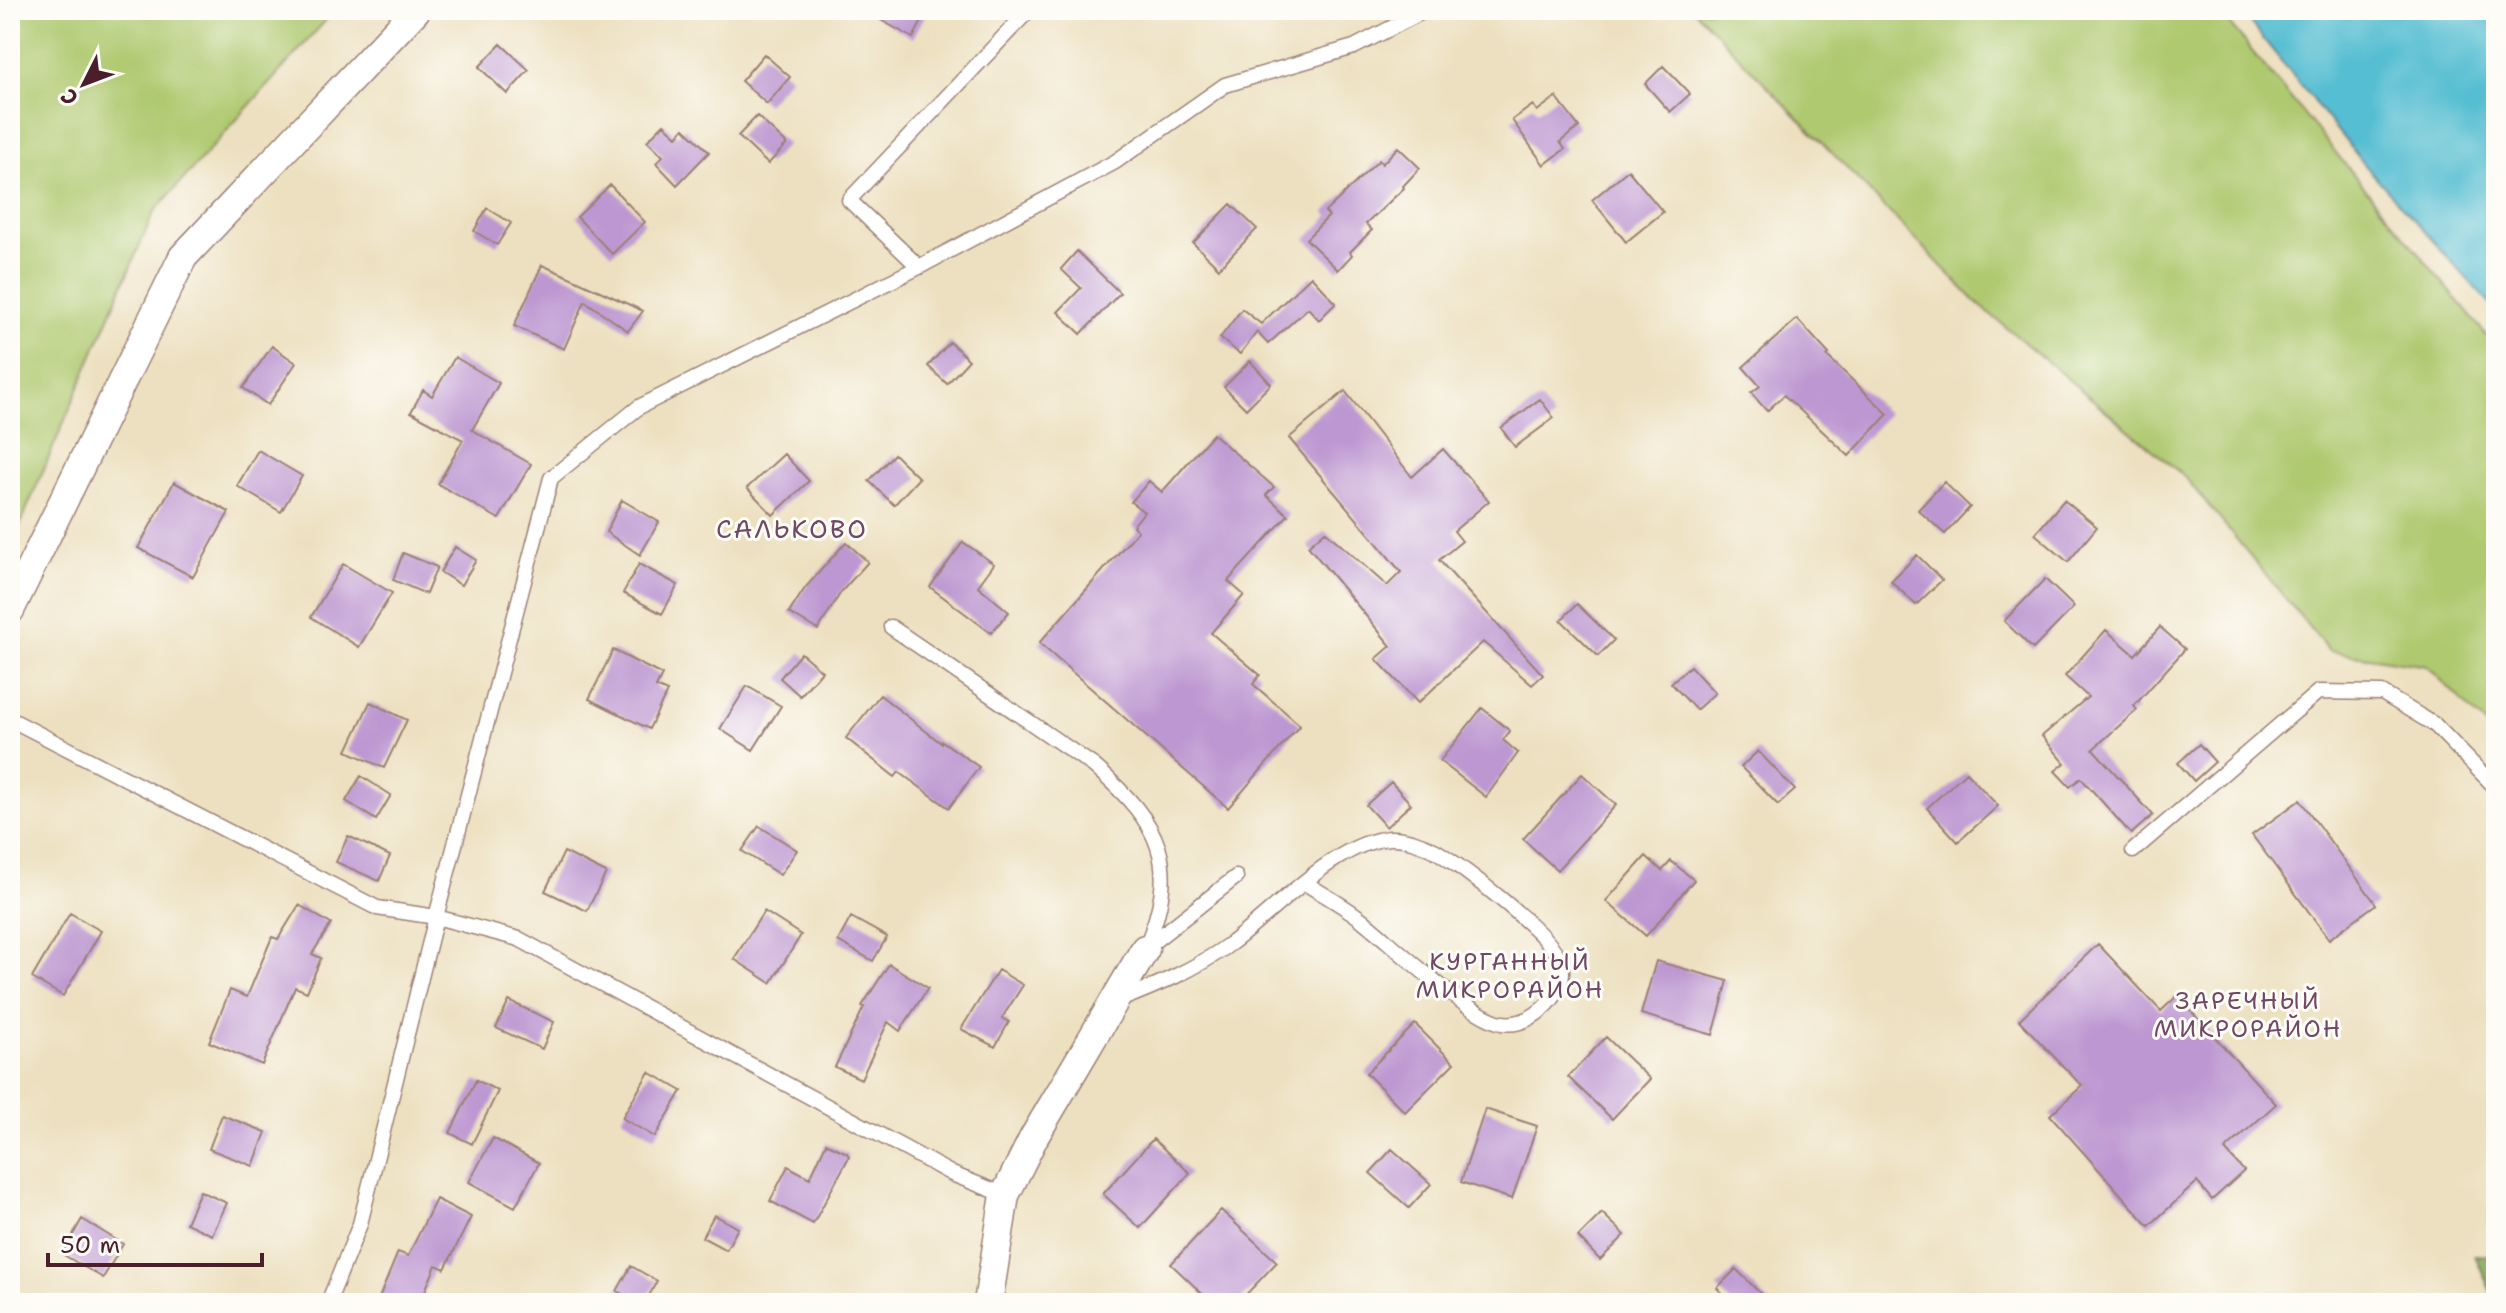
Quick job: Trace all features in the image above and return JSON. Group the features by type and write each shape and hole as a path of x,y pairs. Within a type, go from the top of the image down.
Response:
{"street":[{"path":"10,610 183,257 416,10"},
{"path":"988,1303 1005,1195 1034,1137 1145,949"}],"lane":[{"path":"919,267 849,200 1029,10"},
{"path":"328,1303 360,1224 436,917 551,478 639,407 919,267 1115,162 1225,85 1354,47 1426,10"},
{"path":"891,627 1094,766 1130,800 1156,838 1163,865 1163,891 1158,918 1145,949"},
{"path":"2133,851 2318,692 2382,693 2435,725 2496,788"},
{"path":"10,719 377,908 436,917 519,939 952,1174 1005,1195"},
{"path":"1111,1003 1203,961 1228,945 1305,883 1349,851 1368,842 1392,837 1434,850 1544,937 1561,961 1560,986 1553,999 1532,1017 1517,1023 1500,1023 1463,1003 1357,916 1305,883"},
{"path":"1145,949 1236,877"}],"green space":[{"path":"10,10 335,10 154,212 10,548"},
{"path":"1694,10 2218,10 2496,347 2496,735 2427,666 2329,651 2185,477 1976,302"},
{"path":"2475,1255 2496,1256 2496,1303"}],"water":[{"path":"2240,10 2496,10 2496,311 2365,165"}],"building":[{"path":"863,10 928,10 913,38"},
{"path":"501,44 529,70 507,94 479,67"},
{"path":"764,54 790,77 767,104 741,81"},
{"path":"1663,66 1690,94 1670,112 1645,84"},
{"path":"1556,97 1579,127 1560,142 1565,149 1544,165 1512,120 1533,105 1537,111"},
{"path":"757,116 787,144 768,164 738,136"},
{"path":"664,124 677,136 684,128 709,152 677,185 656,163 663,156 647,141"},
{"path":"1398,147 1420,168 1366,224 1372,230 1350,252 1352,255 1338,270 1306,239 1329,216 1325,212 1379,160 1382,164"},
{"path":"1628,170 1663,212 1626,242 1592,200"},
{"path":"610,185 645,222 612,254 577,217"},
{"path":"1231,204 1257,229 1219,268 1193,243"},
{"path":"487,208 511,223 497,245 474,231"},
{"path":"1077,251 1120,293 1081,334 1058,312 1081,288 1061,269"},
{"path":"542,265 643,311 628,331 585,301 564,349 514,326"},
{"path":"1311,276 1336,303 1319,320 1308,308 1268,344 1257,332 1240,354 1220,338 1242,309 1261,324"},
{"path":"1797,319 1829,354 1827,356 1888,414 1849,456 1784,395 1767,411 1751,393 1760,386 1743,367"},
{"path":"950,342 969,360 947,384 928,366"},
{"path":"272,346 296,363 268,405 243,388"},
{"path":"455,357 499,383 472,430 531,464 499,519 438,484 463,440 411,412 423,390 432,396"},
{"path":"1250,361 1271,384 1246,409 1224,387"},
{"path":"1345,391 1412,477 1443,449 1489,501 1454,531 1462,541 1439,560 1543,675 1532,685 1483,642 1418,703 1376,659 1391,646 1308,546 1325,531 1387,586 1401,572 1289,438"},
{"path":"1540,399 1554,418 1515,447 1501,428"},
{"path":"1213,434 1274,487 1266,495 1288,515 1228,581 1244,595 1211,633 1260,675 1253,684 1300,725 1228,808 1039,643 1138,531 1133,526 1144,512 1131,502 1149,481 1162,492"},
{"path":"258,450 302,476 281,512 237,486"},
{"path":"784,454 809,481 773,515 747,488"},
{"path":"894,454 919,478 894,505 869,481"},
{"path":"174,482 229,512 193,577 138,548"},
{"path":"1944,482 1970,507 1945,534 1918,510"},
{"path":"622,500 659,522 640,555 606,532"},
{"path":"2064,500 2097,527 2068,562 2035,534"},
{"path":"846,542 868,562 841,592 818,630 789,613 805,588"},
{"path":"963,542 994,564 978,586 1009,612 991,633 930,587"},
{"path":"455,547 476,560 461,585 440,572"},
{"path":"403,553 437,567 426,594 393,580"},
{"path":"1917,555 1942,580 1916,605 1891,581"},
{"path":"343,564 392,593 359,647 311,617"},
{"path":"639,564 678,585 662,614 623,593"},
{"path":"2045,579 2074,607 2033,649 2004,621"},
{"path":"1577,604 1614,640 1598,656 1561,620"},
{"path":"2160,627 2185,649 2134,706 2137,710 2093,749 2153,815 2131,834 2081,778 2070,787 2055,771 2065,763 2042,736 2088,697 2065,676 2106,630 2135,655"},
{"path":"613,650 662,675 656,687 667,692 649,729 589,699"},
{"path":"801,653 822,671 800,696 780,678"},
{"path":"1690,666 1715,693 1696,710 1671,683"},
{"path":"747,686 781,706 753,750 720,729"},
{"path":"880,695 941,743 979,767 949,808 899,772 895,777 846,738"},
{"path":"370,702 407,720 384,768 347,751"},
{"path":"1482,708 1510,731 1503,740 1518,753 1486,797 1440,761"},
{"path":"2199,744 2215,762 2194,781 2178,763"},
{"path":"1758,751 1795,790 1778,805 1741,767"},
{"path":"1966,772 1998,806 1958,842 1927,808"},
{"path":"1582,774 1616,805 1557,870 1523,839"},
{"path":"361,776 391,795 376,820 346,801"},
{"path":"1391,782 1411,804 1386,827 1366,805"},
{"path":"2300,800 2376,904 2329,939 2252,835"},
{"path":"759,826 797,850 780,875 742,851"},
{"path":"348,836 390,856 379,881 336,862"},
{"path":"564,852 606,873 587,911 545,891"},
{"path":"1646,856 1662,871 1671,861 1694,880 1646,936 1606,901"},
{"path":"299,905 331,924 312,954 321,958 307,992 295,987 262,1065 209,1042 230,990 247,997 272,937 278,939"},
{"path":"764,911 801,935 771,983 734,959"},
{"path":"70,913 101,931 63,996 32,978"},
{"path":"851,917 887,937 873,961 838,941"},
{"path":"2098,944 2161,1011 2177,996 2276,1104 2225,1150 2244,1171 2212,1200 2197,1182 2149,1226 2050,1115 2082,1086 2019,1020"},
{"path":"1656,961 1728,981 1713,1035 1641,1014"},
{"path":"889,964 928,988 900,1031 888,1022 861,1079 835,1067 862,1006"},
{"path":"998,970 1023,985 1002,1018 1009,1022 995,1047 961,1029"},
{"path":"509,1001 554,1022 542,1049 496,1028"},
{"path":"1415,1024 1454,1063 1405,1112 1366,1073"},
{"path":"1606,1037 1650,1079 1612,1119 1568,1077"},
{"path":"649,1072 682,1091 655,1137 622,1118"},
{"path":"476,1080 498,1091 472,1144 450,1133"},
{"path":"1485,1109 1537,1126 1512,1199 1461,1182"},
{"path":"222,1115 266,1132 253,1166 209,1149"},
{"path":"493,1138 539,1163 515,1207 469,1182"},
{"path":"1153,1139 1190,1173 1140,1228 1103,1194"},
{"path":"826,1143 849,1157 813,1224 770,1201 788,1166 810,1178"},
{"path":"1392,1149 1431,1184 1409,1208 1370,1173"},
{"path":"200,1191 227,1203 212,1235 186,1223"},
{"path":"436,1199 471,1217 445,1269 436,1265 420,1303 377,1303 398,1252 408,1256"},
{"path":"1221,1210 1277,1262 1238,1303 1212,1303 1171,1264"},
{"path":"1602,1213 1625,1235 1600,1260 1578,1237"},
{"path":"714,1215 738,1228 726,1250 702,1237"},
{"path":"82,1219 123,1244 103,1278 62,1254"},
{"path":"631,1266 657,1281 645,1303 638,1303 617,1291"},
{"path":"1736,1269 1770,1303 1731,1303 1717,1288"}],"district":[{"name":"САЛЬКОВО","path":"792,528"},
{"name":"КУРГАННЫЙ МИКРОРАЙОН","path":"1510,976"},
{"name":"ЗАРЕЧНЫЙ МИКРОРАЙОН","path":"2248,1015"}]}
